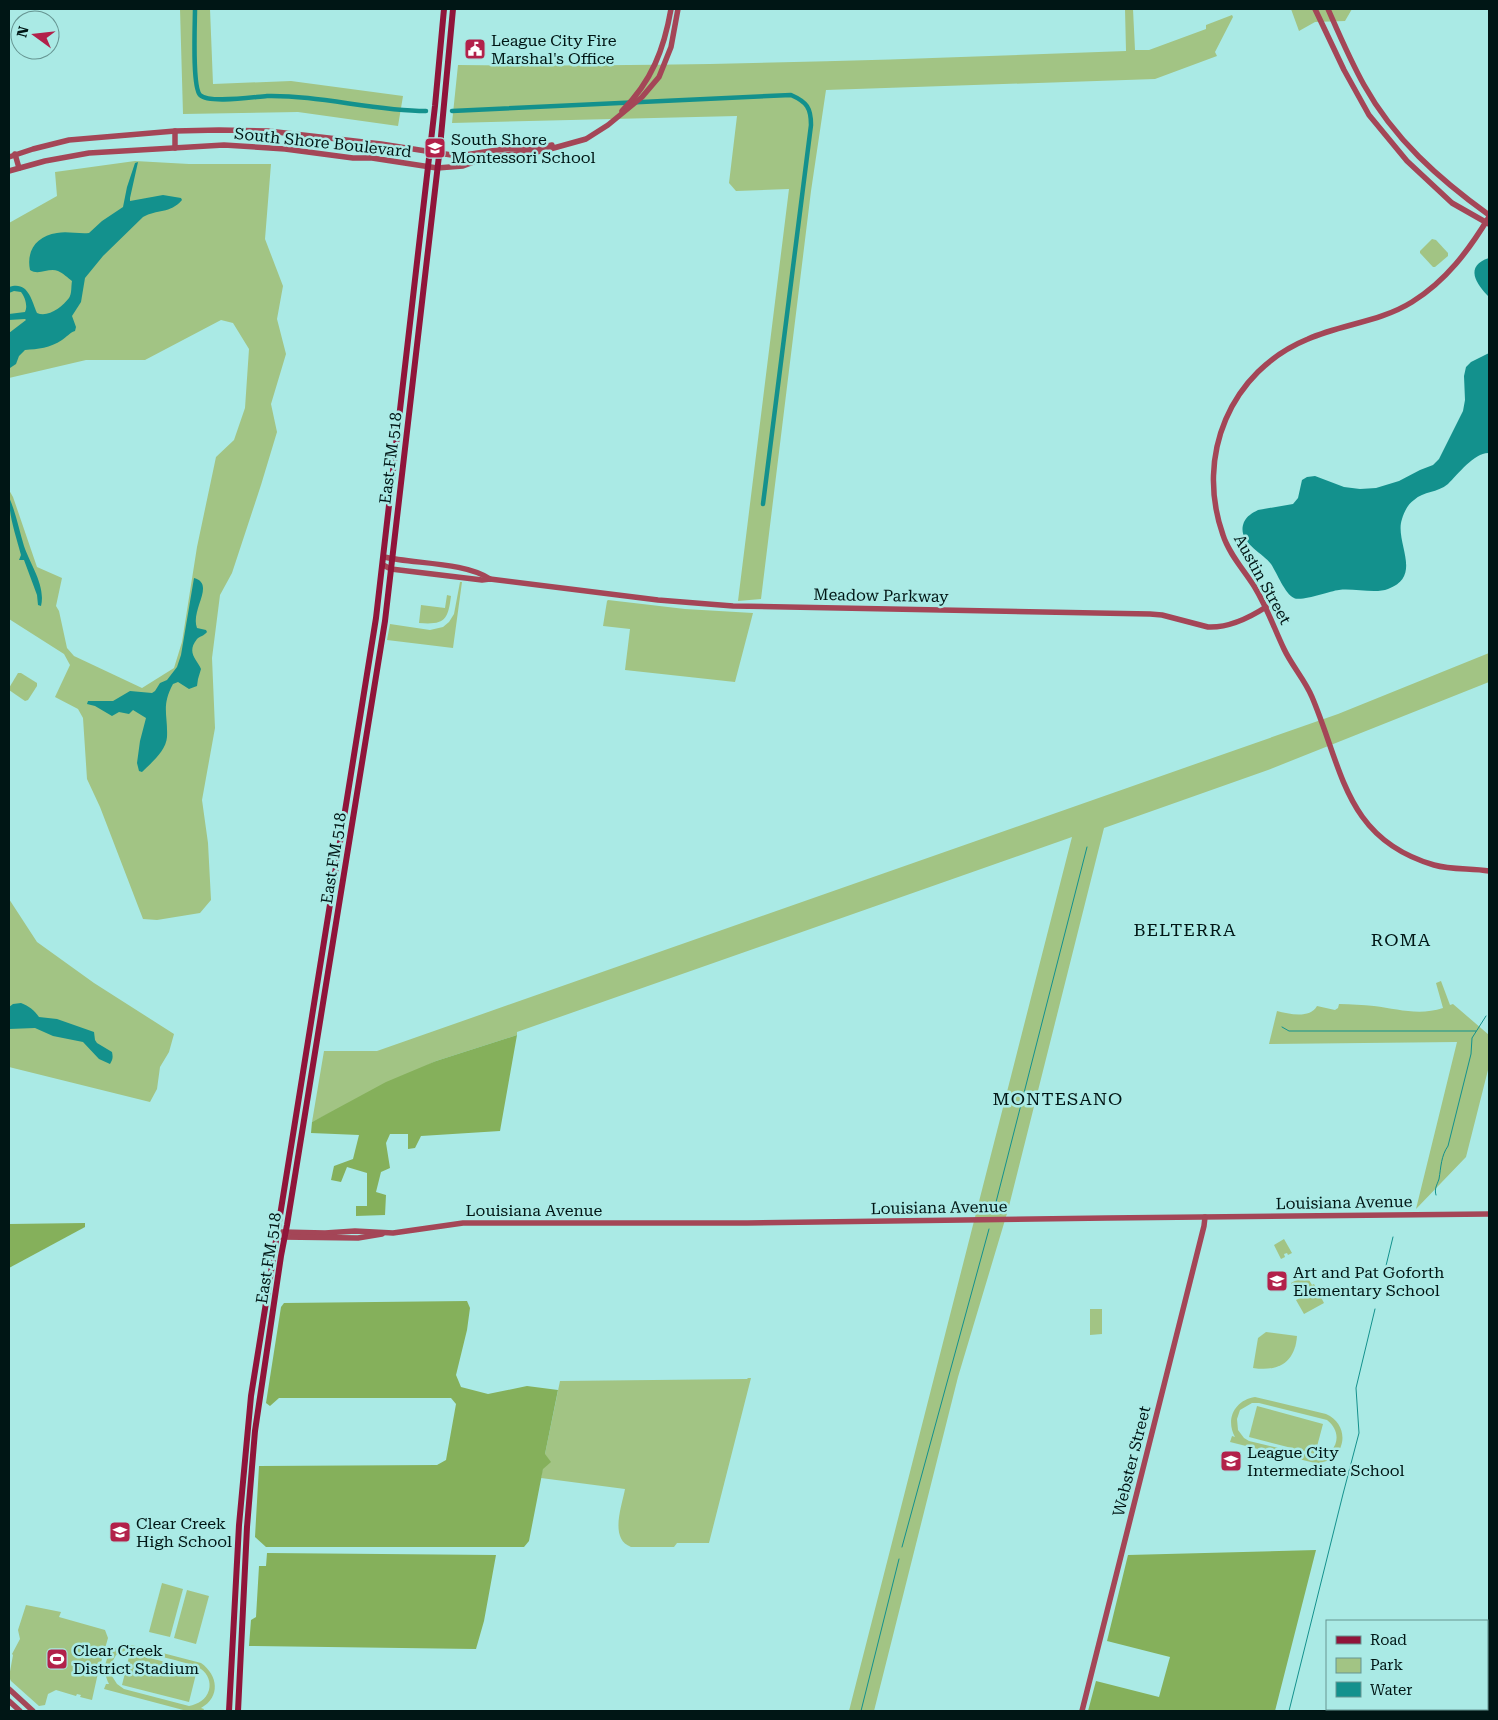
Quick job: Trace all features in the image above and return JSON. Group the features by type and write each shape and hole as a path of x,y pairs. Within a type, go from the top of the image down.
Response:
{"main road":[{"name":"East FM 518","path":"229,1711 239,1525 251,1396 376,618 442,45 444,9"},
{"name":"East FM 518","path":"238,1711 247,1527 255,1431 298,1155 368,735 391,569 440,152 453,9"},
{"path":"442,45 451,46"},
{"path":"401,406 410,407"},
{"path":"291,1154 298,1155"},
{"path":"263,1318 272,1319"},
{"path":"251,1396 260,1397"},
{"path":"243,1477 251,1478"},
{"path":"239,1525 247,1527"},
{"path":"235,1591 244,1590"},
{"path":"230,1685 240,1685"}],"street":[{"name":"South Shore Boulevard","path":"9,172 45,161 89,154 224,145 285,149 352,158 372,158 437,168 463,166 487,157 543,151 577,142 608,126 630,108 656,63 666,35 670,9"},
{"name":"South Shore Boulevard","path":"9,157 69,140 175,131 268,131 440,152 458,156 559,144 575,140 594,131 619,113 659,77 673,40 678,9"},
{"path":"1315,9 1344,70 1369,116 1407,161 1446,197 1452,202 1488,220"},
{"path":"1328,9 1364,86 1397,132 1435,174 1488,220"},
{"path":"175,131 175,148"},
{"path":"16,154 20,168"},
{"name":"Austin Street","path":"1488,220 1454,268 1433,287 1412,302 1387,315 1325,332 1288,348 1270,360 1246,385 1230,411 1217,443 1212,477 1214,502 1223,538 1266,607 1285,650 1313,699 1346,792 1354,806 1371,829 1398,850 1422,861 1444,867 1489,871"},
{"name":"Meadow Parkway","path":"384,557 460,568 484,574 490,579"},
{"name":"Meadow Parkway","path":"383,565 391,569 482,580 490,579 658,600 715,605 1150,614 1162,615 1208,628 1216,628 1240,621 1266,607"},
{"name":"Louisiana Avenue","path":"278,1234 355,1231 389,1233 463,1223 747,1223 1489,1214"},
{"name":"Webster Street","path":"1082,1711 1205,1217"},
{"path":"9,1689 33,1711"},
{"path":"9,1701 20,1711"}],"green space":[{"path":"180,9 210,9 213,84 291,81 403,96 398,126 298,112 183,114"},
{"path":"1125,9 1133,9 1135,50 1149,50 1206,29 1206,25 1232,15 1233,17 1215,52 1217,56 1155,79 826,90 811,191 761,599 738,601 789,189 736,191 729,183 737,116 452,123 458,65 709,64 1126,51"},
{"path":"1291,9 1352,9 1345,21 1315,22 1299,31"},
{"path":"135,161 189,164 271,164 265,239 283,286 277,319 286,354 271,404 277,432 232,573 220,595 212,658 215,728 202,800 208,843 211,900 200,913 157,920 143,919 100,807 87,779 83,718 78,709 55,697 70,665 64,654 9,619 9,490 37,567 62,578 56,606 59,611 67,648 74,656 142,688 174,668 182,642 197,547 216,457 234,440 245,408 249,349 233,323 221,320 145,360 86,360 9,378 9,223 57,196 55,172"},
{"path":"1432,239 1436,240 1448,253 1448,256 1435,267 1420,253"},
{"path":"460,582 462,582 453,648 387,640 390,624 430,630 443,627 454,614"},
{"path":"447,595 451,596 444,619 435,623 419,623 421,605 445,608"},
{"path":"608,600 685,609 753,613 735,682 625,670 630,629 603,626"},
{"path":"1489,653 1489,682 1268,770 1104,828 1008,1210 958,1377 874,1711 849,1711 1072,837 517,1032 517,1035 436,1061 312,1122 324,1051 377,1051 1338,714"},
{"path":"18,673 37,683 28,700 25,701 9,690"},
{"path":"9,899 37,942 94,983 174,1034 169,1052 160,1067 157,1089 150,1102 9,1067"},
{"path":"1441,981 1450,1005 1453,1004 1489,1035 1489,1066 1466,1157 1416,1209 1457,1042 1269,1044 1277,1011 1299,1015 1309,1013 1317,1006 1335,1010 1339,1004 1409,1011 1434,1010 1443,1008 1436,983"},
{"path":"517,1035 500,1131 421,1136 415,1148 408,1149 408,1134 390,1134 386,1143 390,1168 381,1172 376,1192 386,1195 385,1215 356,1216 356,1206 367,1206 367,1173 347,1167 341,1182 331,1180 334,1166 353,1159 359,1135 311,1133 312,1122 386,1082 436,1061"},
{"path":"85,1223 85,1227 9,1268 9,1224"},
{"path":"1284,1239 1292,1253 1284,1254 1285,1257 1281,1259 1274,1245"},
{"path":"1306,1275 1312,1285 1314,1284 1324,1303 1304,1314 1296,1300 1300,1298 1291,1283"},
{"path":"467,1301 470,1308 467,1330 456,1375 461,1387 488,1394 527,1386 558,1390 545,1454 551,1462 543,1469 529,1541 524,1547 266,1547 255,1537 259,1466 437,1465 446,1460 456,1404 451,1398 279,1398 270,1406 266,1403 281,1307 284,1303"},
{"path":"1090,1309 1102,1309 1102,1334 1090,1335"},
{"path":"1266,1332 1297,1336 1296,1345 1289,1359 1284,1363 1271,1368 1253,1368 1258,1338"},
{"path":"751,1378 709,1543 677,1543 674,1547 631,1547 624,1543 620,1537 619,1530 625,1489 541,1478 560,1381"},
{"path":"1255,1397 1326,1414 1335,1420 1340,1427 1342,1443 1339,1451 1325,1461 1315,1463 1230,1442 1232,1436 1235,1437 1231,1424 1234,1411 1237,1406","holes":["1252,1403 1259,1403 1327,1420 1335,1431 1336,1443 1329,1452 1317,1457 1249,1441 1238,1430 1237,1419 1240,1410"]},
{"path":"1257,1406 1323,1424 1315,1454 1249,1437"},
{"path":"1316,1550 1275,1711 1088,1711 1096,1681 1159,1697 1170,1657 1107,1641 1128,1555"},
{"path":"267,1553 496,1555 484,1621 476,1649 249,1646 251,1620 256,1617 259,1566 266,1566"},
{"path":"162,1583 183,1589 170,1637 149,1632"},
{"path":"187,1590 209,1596 196,1644 174,1638"},
{"name":"Clear Creek District Stadium","path":"26,1605 61,1612 59,1617 105,1630 108,1638 92,1700 80,1697 81,1695 77,1694 76,1696 56,1690 48,1694 45,1705 39,1706 11,1681 9,1677 12,1654 20,1639 18,1630"},
{"path":"121,1645 132,1645 201,1663 207,1668 214,1680 215,1686 212,1698 201,1708 204,1709 203,1711 187,1711 104,1689 106,1684 109,1684 105,1673 106,1662 111,1652","holes":["126,1650 134,1650 180,1661 201,1669 207,1676 210,1687 204,1699 189,1706 124,1689 117,1684 110,1673 111,1664 116,1655"]},
{"path":"130,1653 197,1670 189,1702 122,1685"}],"water":[{"path":"138,162 130,201 163,195 181,198 182,200 173,207 143,217 103,256 85,278 81,302 72,316 76,327 75,331 53,345 25,350 19,356 16,364 10,368 9,333 26,320 9,320 9,314 25,312 26,307 25,299 21,292 14,291 9,293 9,287 15,286 25,289 31,297 37,313 41,314 50,313 59,308 71,294 72,281 62,273 55,270 33,272 30,270 30,256 34,245 44,237 57,233 89,233 102,221 123,207 135,163"},
{"path":"1489,258 1489,297 1480,287 1475,276 1475,270 1481,261"},
{"path":"1489,353 1489,453 1478,456 1444,487 1418,497 1408,506 1403,516 1401,528 1406,567 1404,576 1399,583 1383,590 1339,590 1303,599 1291,596 1284,588 1271,564 1247,541 1242,529 1247,518 1258,510 1293,504 1298,498 1302,480 1307,477 1315,476 1344,487 1376,488 1399,481 1433,465 1439,459 1463,411 1466,367 1471,362"},
{"path":"9,497 24,546 37,575 42,598 41,606 38,605 37,595 24,560 19,560 21,555 11,519"},
{"path":"194,578 200,581 203,586 197,613 197,628 207,632 197,639 192,648 193,656 201,669 197,686 189,689 178,682 173,684 166,705 166,742 158,756 142,772 139,771 137,763 146,718 133,710 129,714 119,712 112,716 95,706 87,704 88,701 113,701 130,691 152,693 160,683 167,680 177,667 181,655"},
{"path":"21,1003 31,1008 39,1017 57,1019 94,1032 97,1043 112,1052 113,1058 110,1064 99,1059 83,1042 53,1036 35,1028 9,1029 9,1007 13,1004"}],"waterway":[{"path":"195,9 194,54 197,90 205,98 221,100 287,96 386,109 426,111"},
{"path":"452,111 791,95 801,100 807,106 811,125 763,504"},
{"path":"994,1210 1087,847"},
{"path":"1436,1195 1443,1158 1448,1146 1471,1054 1472,1038 1486,1016"},
{"path":"1282,1027 1289,1031 1476,1031"},
{"path":"902,1547 989,1229"},
{"path":"1384,1274 1393,1237"},
{"path":"1289,1711 1359,1433 1356,1388 1375,1309"},
{"path":"861,1711 899,1559"}],"place":[{"name":"League City Fire Marshal's Office","path":"475,49"},
{"name":"South Shore Montessori School","path":"435,148"},
{"name":"Art and Pat Goforth Elementary School","path":"1277,1281"},
{"name":"League City Intermediate School","path":"1231,1461"},
{"name":"Clear Creek High School","path":"120,1532"},
{"name":"Clear Creek District Stadium","path":"57,1659"}],"district":[{"name":"BELTERRA","path":"1185,930"},
{"name":"ROMA","path":"1401,940"},
{"name":"MONTESANO","path":"1058,1099"}]}
